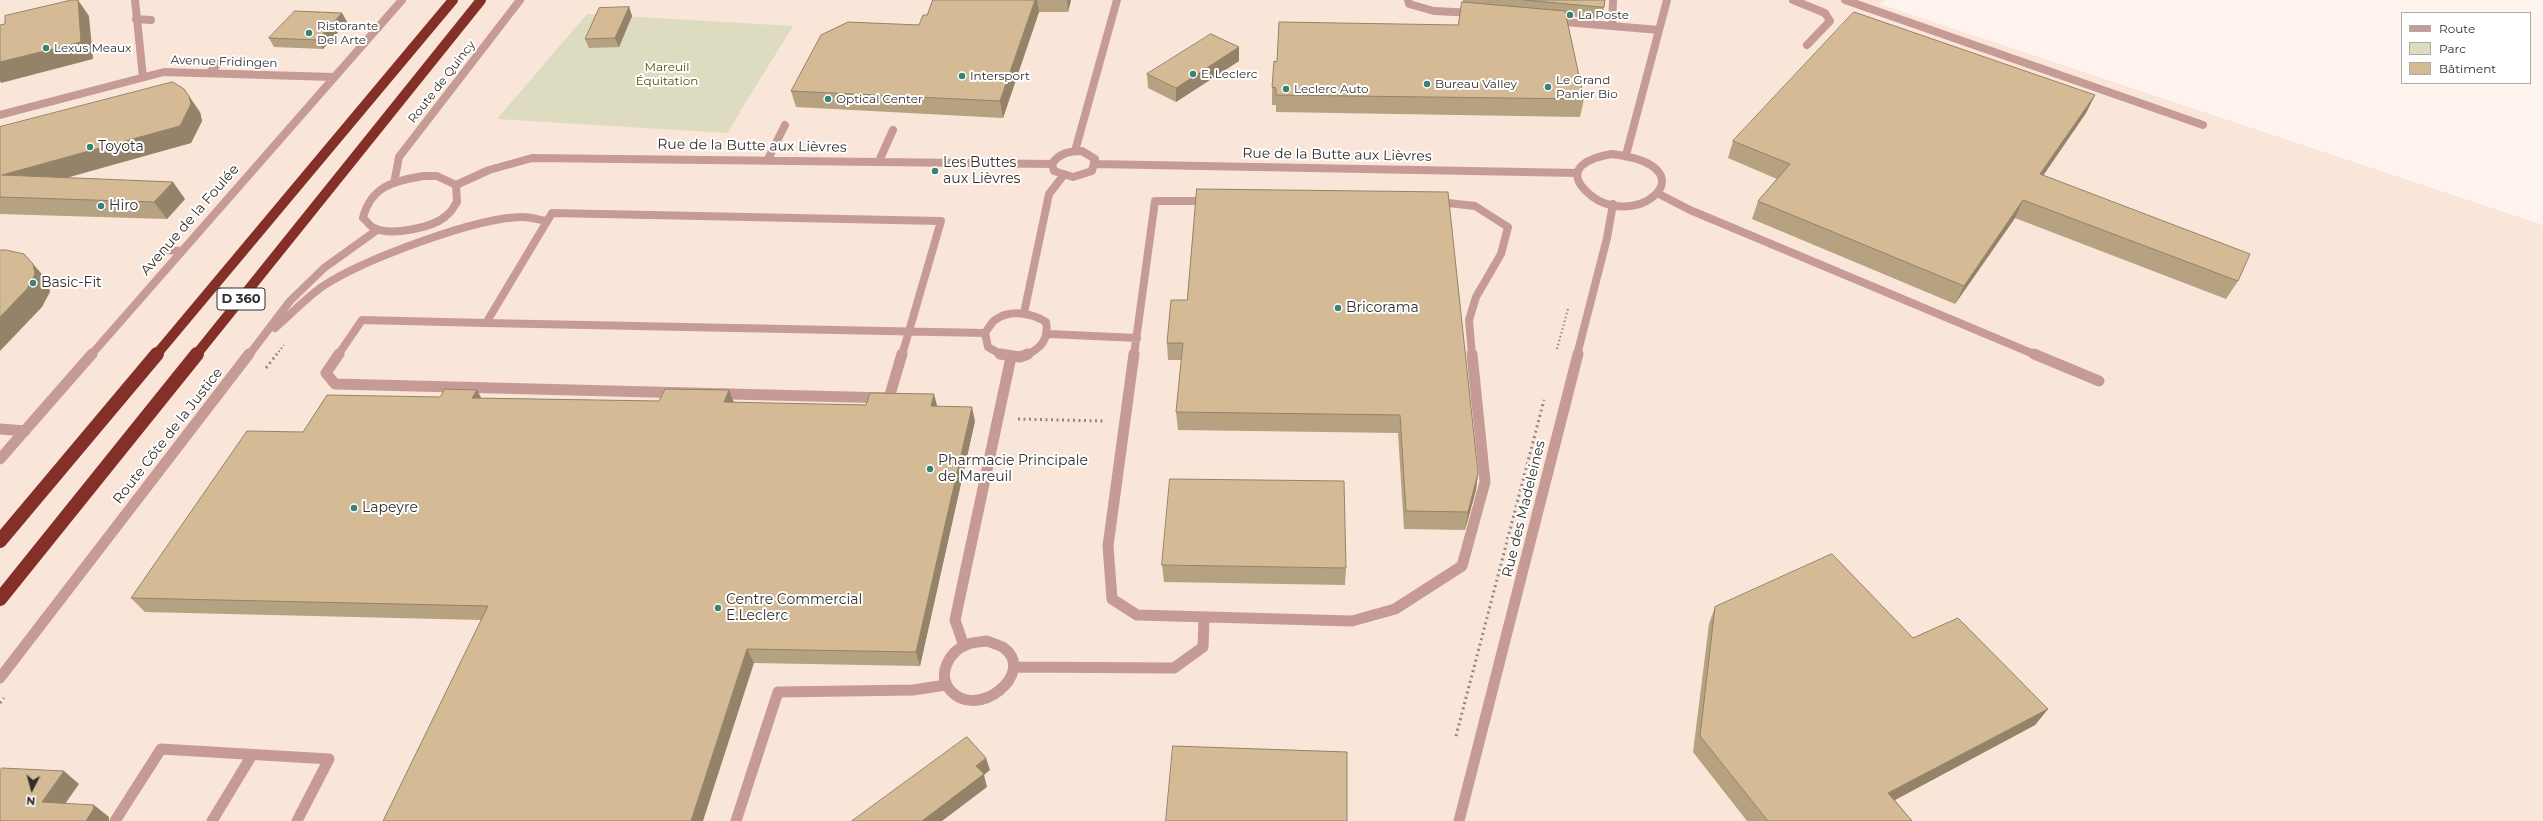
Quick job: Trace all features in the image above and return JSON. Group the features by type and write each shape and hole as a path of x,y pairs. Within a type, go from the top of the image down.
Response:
{"highway":[{"name":"D 360","path":"0,541 452,0"},
{"name":"D 360","path":"0,599 481,0"}],"street":[{"path":"135,0 143,77"},
{"name":"Avenue de la Foulée","path":"0,459 402,0"},
{"name":"Route de Quincy","path":"394,183 399,156 520,0"},
{"path":"1075,151 1117,0"},
{"path":"1408,0 1409,4 1424,10 1480,14"},
{"path":"1612,26 1613,0"},
{"path":"1626,155 1667,0"},
{"path":"1793,0 1826,13 1830,21 1808,46"},
{"path":"1845,0 2202,125"},
{"path":"136,19 151,20"},
{"path":"1542,20 1658,30"},
{"path":"209,73 218,64"},
{"name":"Avenue Fridingen","path":"0,115 164,72 333,77"},
{"path":"768,159 785,125"},
{"path":"879,161 893,130"},
{"path":"1075,151 1092,156 1096,164 1090,172 1085,175 1063,176 1054,171 1052,164 1057,156 1075,151"},
{"path":"1612,154 1626,155 1649,164 1657,171 1661,179 1662,187 1659,194 1651,200 1640,204 1613,204 1590,195 1578,181 1577,173 1581,166 1594,157 1612,154"},
{"name":"Rue de la Butte aux Lièvres","path":"456,185 496,167 532,158 768,159 1052,164"},
{"name":"Rue de la Butte aux Lièvres","path":"1096,164 1577,173"},
{"path":"437,176 456,185 459,192 457,201 450,211 438,219 407,231 377,230 368,225 363,218 363,209 369,200 394,183 416,177 437,176"},
{"path":"1024,313 1049,194 1063,176"},
{"path":"1659,194 1690,210 2099,381"},
{"path":"1155,201 1430,201 1475,206 1508,227 1501,254 1476,297 1469,320 1485,482 1462,566 1395,609 1352,621 1137,615 1112,599 1108,546 1137,338 1155,201"},
{"name":"Rue des Madeleines","path":"1459,821 1605,246 1613,204"},
{"path":"486,323 552,213 942,221 908,332 889,398 335,384 326,373 362,320 486,323 908,332 985,334"},
{"path":"260,340 325,286 371,263 458,231 490,222 523,217 547,221"},
{"name":"Route Côte de la Justice","path":"0,678 290,301 324,268 377,230"},
{"path":"164,250 182,251"},
{"path":"1024,313 1032,314 1045,322 1048,334 1047,340 1029,354 1011,357 1001,355 988,346 985,334 995,320 1009,315 1024,313"},
{"path":"1048,334 1137,338"},
{"path":"964,646 954,620 1011,357"},
{"path":"0,430 24,431"},
{"path":"1014,667 1174,668 1203,647 1204,617"},
{"path":"987,641 998,644 1006,649 1012,657 1014,667 1012,677 1006,687 985,699 973,701 962,699 952,694 946,685 944,677 948,659 964,646 987,641"},
{"path":"736,821 778,692 913,690 946,685"},
{"path":"115,821 161,749 329,759 297,821"},
{"path":"212,821 252,755"}],"path":[{"path":"1557,351 1569,304"},
{"path":"262,372 288,340"},
{"path":"1456,736 1545,397"},
{"path":"998,419 1125,422"},
{"path":"0,703 5,697"}],"shaded area":[{"path":"0,0 1885,0 1880,4 2543,225 2543,821 0,821"}],"green space":[{"name":"Mareuil Équitation","path":"587,14 793,26 727,133 497,119"}],"building":[{"path":"72,0 78,0 81,42 0,62 0,25 5,24 5,16"},
{"path":"933,0 1035,0 1000,101 791,91 821,35 848,22 919,25 923,15 927,15"},
{"path":"1524,0 1605,0 1604,7"},
{"path":"1462,2 1565,11 1584,99 1276,95 1276,88 1272,87 1274,61 1277,62 1279,22 1458,25"},
{"path":"629,7 615,38 585,39 599,8"},
{"path":"295,11 342,13 317,40 269,38"},
{"path":"1854,12 2095,95 2040,174 2250,254 2238,281 2023,200 1964,286 1758,201 1790,164 1733,141"},
{"path":"1211,34 1239,47 1176,88 1147,74"},
{"path":"173,82 184,89 189,96 191,104 180,126 2,175 173,182 154,202 0,197 0,127"},
{"path":"1197,189 1448,192 1478,473 1468,512 1406,511 1400,415 1176,412 1183,343 1167,343 1171,300 1187,300"},
{"path":"0,250 24,254 33,264 35,274 27,289 0,317"},
{"name":"Centre Commercial E.Leclerc","path":"445,389 477,390 472,398 659,401 665,389 729,390 724,402 866,405 870,393 934,394 931,406 972,407 916,652 747,649 691,821 383,821 488,606 131,598 247,431 303,432 327,395 440,397"},
{"path":"1170,479 1344,481 1346,568 1162,565"},
{"path":"1832,554 1913,638 1958,618 2048,709 1888,793 1912,821 1768,821 1700,736 1715,607"},
{"path":"967,737 986,758 976,766 984,774 922,821 852,821"},
{"path":"1173,746 1347,752 1347,821 1166,821"},
{"path":"2,768 64,771 42,802 94,805 93,810 86,821 0,821 0,770"}],"place":[{"name":"La Poste","path":"1570,15"},
{"name":"Ristorante Del Arte","path":"309,33"},
{"name":"Lexus Meaux","path":"46,48"},
{"name":"E. Leclerc","path":"1193,74"},
{"name":"Intersport","path":"962,76"},
{"name":"Bureau Valley","path":"1427,84"},
{"name":"Le Grand Panier Bio","path":"1548,87"},
{"name":"Leclerc Auto","path":"1286,89"},
{"name":"Optical Center","path":"828,99"},
{"name":"Toyota","path":"90,147"},
{"name":"Les Buttes aux Lièvres","path":"935,171"},
{"name":"Hiro","path":"101,206"},
{"name":"Basic-Fit","path":"33,283"},
{"name":"Bricorama","path":"1338,308"},
{"name":"Pharmacie Principale de Mareuil","path":"930,469"},
{"name":"Lapeyre","path":"354,508"},
{"name":"Centre Commercial E.Leclerc","path":"718,608"}]}
